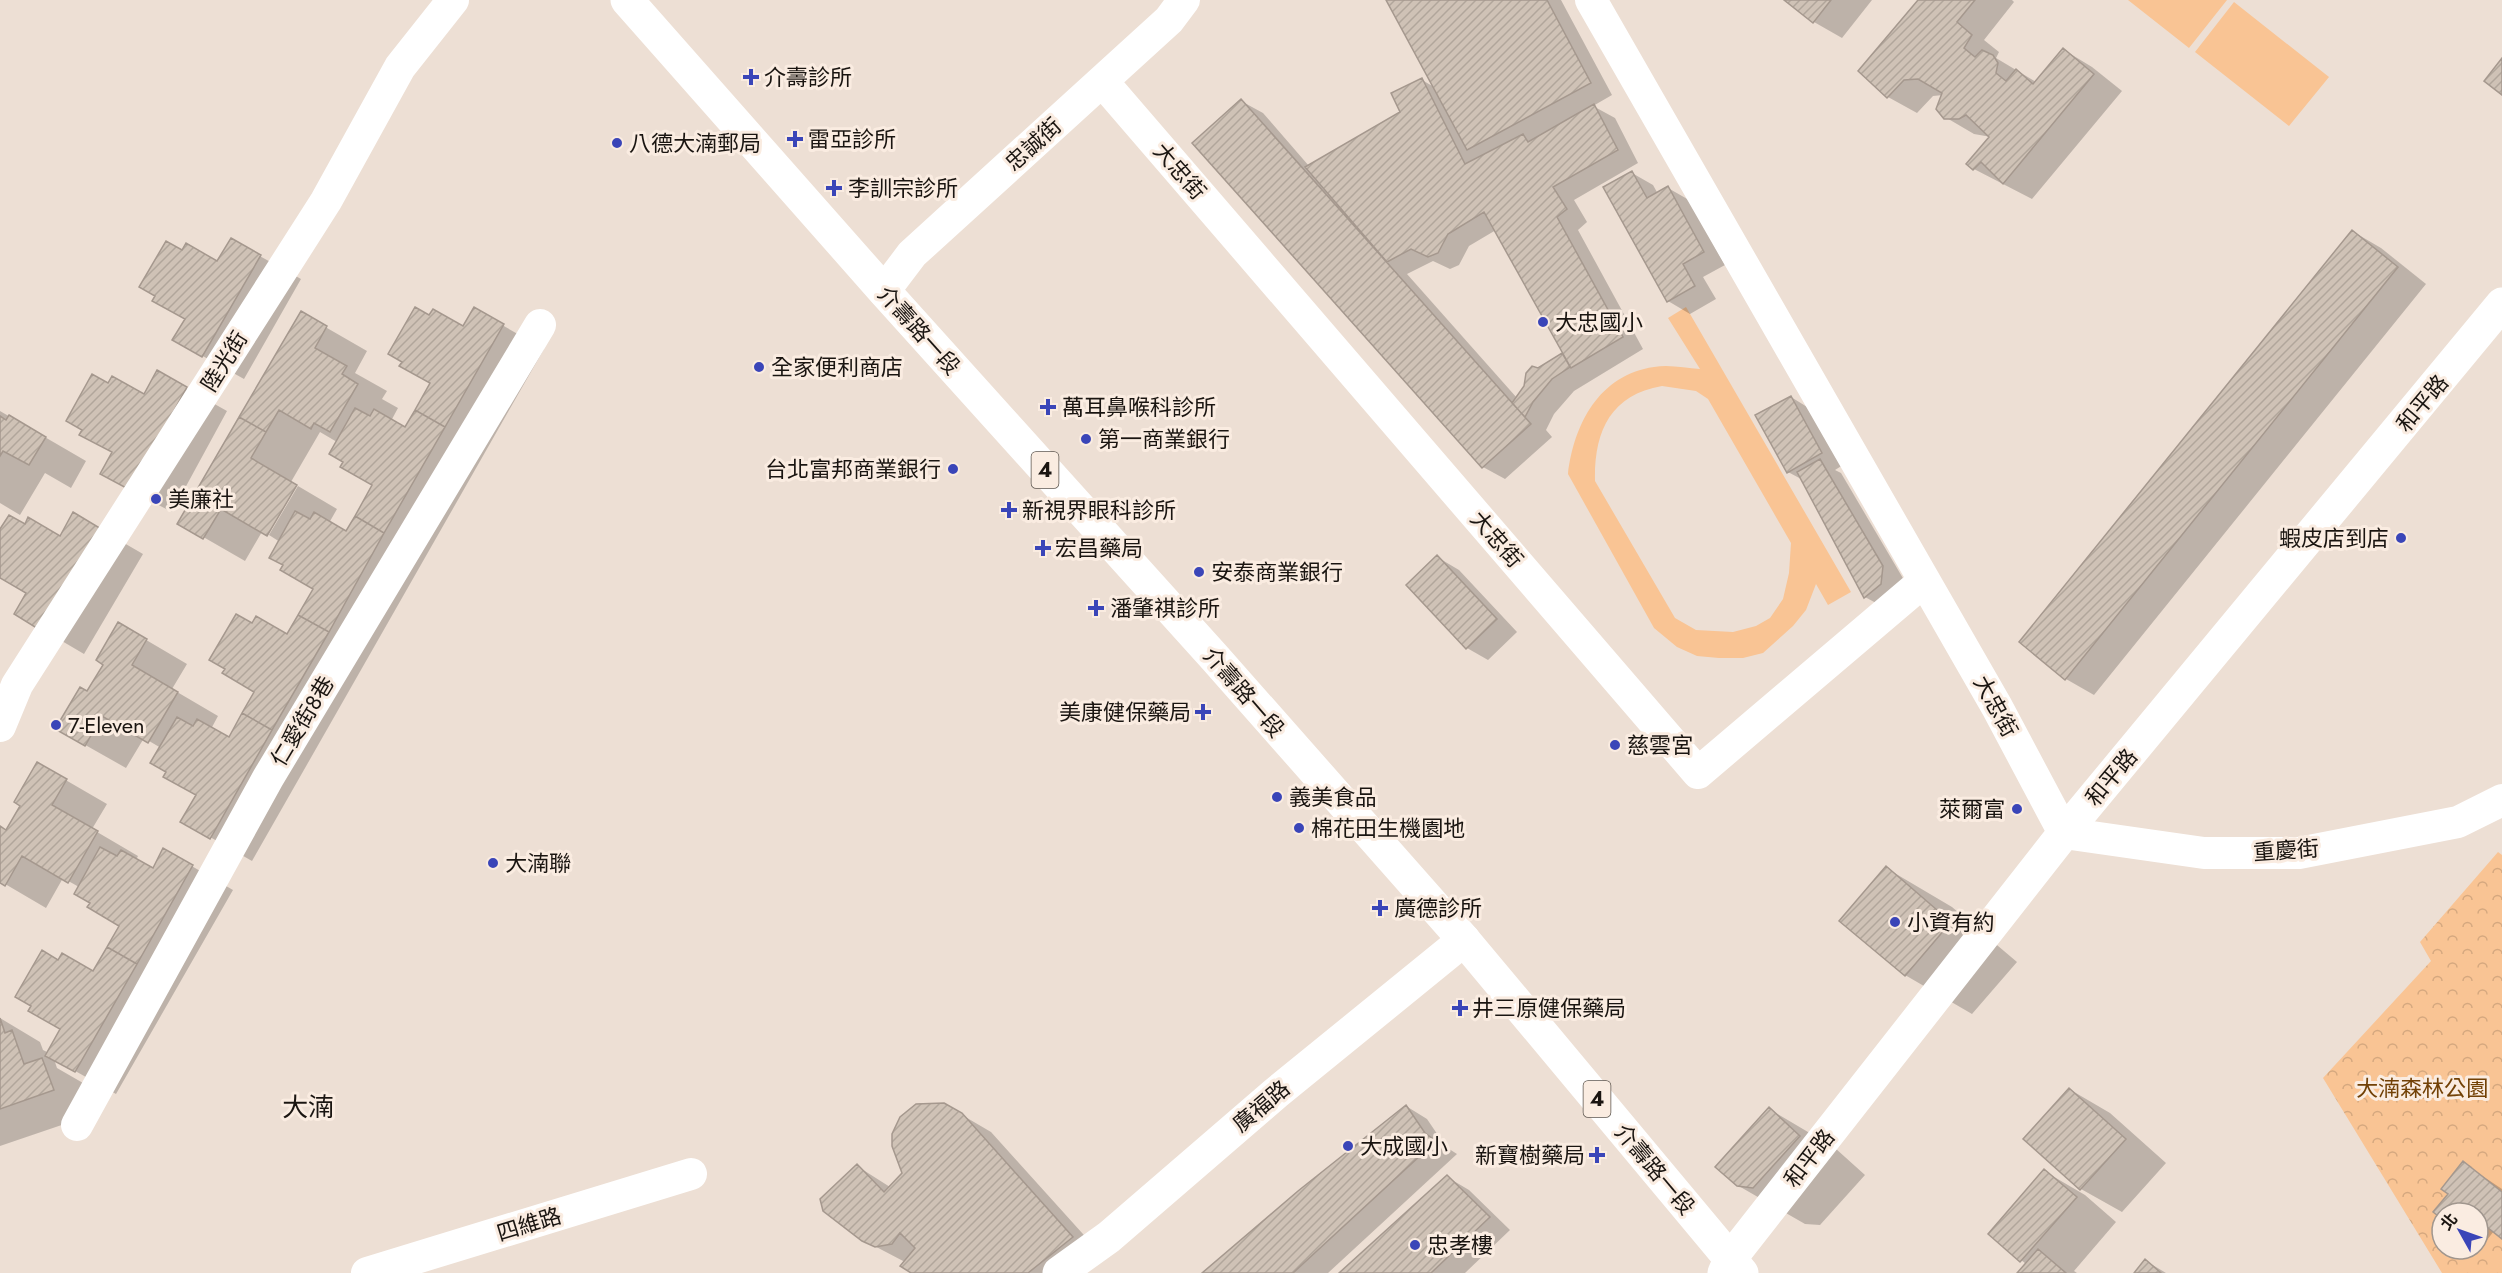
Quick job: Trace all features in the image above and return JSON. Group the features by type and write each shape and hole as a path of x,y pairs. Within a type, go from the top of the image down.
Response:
{"street":[{"name":"陸光街","path":"0,726 17,685 326,201 400,68 453,0"},
{"name":"介壽路一段","path":"627,0 1464,940 1732,1268"},
{"name":"忠誠街","path":"884,291 912,254 1169,20 1184,0"},
{"name":"大忠街","path":"1592,0 1996,707 2064,833"},
{"name":"大忠街","path":"1102,81 1698,772 1924,581"},
{"name":"和平路","path":"1732,1268 2064,833 2502,304"},
{"name":"仁愛街8巷","path":"76,1125 268,778 540,325"},
{"name":"重慶街","path":"2064,833 2204,853 2300,853 2458,822 2502,801"},
{"name":"廣福路","path":"1059,1273 1109,1237 1276,1093 1464,940"},
{"name":"四維路","path":"367,1273 692,1174"}],"green space":[{"path":"2128,0 2227,0 2189,48"},
{"path":"2234,2 2329,77 2289,126 2195,52"},
{"path":"1686,307 1851,592 1828,605 1816,584 1806,610 1793,626 1763,653 1743,658 1697,656 1677,647 1654,628 1568,474 1576,437 1583,420 1604,391 1618,380 1654,367 1700,369 1668,318","holes":["1662,386 1696,391 1708,399 1791,543 1789,573 1783,599 1770,618 1756,626 1733,632 1696,630 1675,618 1595,481 1595,463 1602,432 1618,407 1629,398"]},
{"name":"大湳森林公園","path":"2498,852 2502,855 2502,1273 2442,1273 2435,1261 2490,1261 2490,1201 2430,1201 2430,1253 2323,1078 2431,961 2420,942"}],"building":[{"path":"1386,0 1547,0 1591,83 1467,150"},
{"path":"1784,0 1831,0 1813,23"},
{"path":"1918,0 1975,0 1957,22 1972,35 1964,48 1975,57 1982,50 1993,55 1998,63 1996,73 2006,81 2016,69 2033,84 2063,48 2094,74 2003,184 1981,162 1973,170 1966,164 1989,137 1966,115 1959,119 1944,119 1936,109 1942,93 1918,79 1904,80 1887,98 1858,71"},
{"path":"2502,58 2502,95 2484,81"},
{"path":"1422,78 1465,164 1523,134 1528,142 1594,104 1618,150 1553,187 1567,209 1557,217 1623,337 1571,368 1484,212 1448,234 1438,253 1428,257 1411,249 1387,262 1305,167 1400,112 1391,93"},
{"path":"1241,99 1531,424 1482,468 1192,143"},
{"path":"1632,171 1647,198 1668,186 1704,252 1683,264 1695,286 1667,302 1603,187"},
{"path":"2352,230 2398,267 2065,680 2019,642"},
{"path":"231,238 261,255 202,357 172,340 185,319 152,301 155,296 139,287 166,241 182,250 186,243 217,261"},
{"path":"415,307 429,315 433,309 463,326 474,307 504,324 445,427 415,410 430,383 399,366 402,362 388,354"},
{"path":"301,311 327,326 315,348 347,366 342,374 358,384 330,432 314,423 311,429 279,410 266,432 239,417"},
{"path":"1562,353 1570,367 1552,379 1533,402 1525,417 1512,403 1524,386 1526,373 1532,366 1538,368"},
{"path":"157,370 187,387 130,490 100,474 112,452 79,435 82,430 66,421 92,374 108,383 112,376 144,394"},
{"path":"1791,396 1822,453 1787,473 1755,415"},
{"path":"355,408 370,416 374,409 405,427 415,410 445,427 384,533 355,516 372,485 340,467 343,462 329,454"},
{"path":"9,415 46,437 29,465 3,451 0,456 0,416 6,420"},
{"path":"239,417 266,432 251,458 297,485 267,536 221,509 203,539 177,524"},
{"path":"1820,459 1883,566 1881,584 1864,598 1797,472"},
{"path":"295,511 310,519 314,512 346,531 355,516 384,533 329,632 298,615 313,589 280,570 283,565 269,558"},
{"path":"73,512 103,530 43,632 14,614 26,593 0,578 0,529 9,515 25,524 28,517 60,536"},
{"path":"1437,555 1497,619 1466,649 1406,585"},
{"path":"236,614 252,623 256,616 287,634 298,615 329,632 272,730 242,713 254,692 222,673 225,669 209,660"},
{"path":"118,622 147,639 132,665 178,692 148,743 102,716 85,746 55,729 80,687 87,691 103,665 96,660"},
{"path":"242,713 272,730 210,839 180,822 196,795 163,777 166,772 150,763 177,717 193,726 197,719 229,737"},
{"path":"37,762 67,779 52,805 98,831 68,883 22,856 5,886 0,883 0,826 6,830 20,806 14,802"},
{"path":"100,847 117,856 121,850 153,868 163,848 193,865 137,964 107,947 119,926 87,907 90,903 74,894"},
{"name":"小資有約","path":"1886,866 1951,922 1905,976 1839,921"},
{"path":"107,947 137,964 75,1072 45,1056 60,1029 28,1011 31,1006 15,997 42,950 58,960 62,953 93,971"},
{"path":"0,1018 5,1033 12,1030 24,1064 42,1058 54,1090 0,1109"},
{"path":"2069,1088 2126,1139 2080,1190 2023,1139"},
{"path":"944,1103 962,1113 1073,1237 1028,1273 911,1273 900,1266 915,1248 900,1233 892,1244 875,1247 862,1241 823,1211 820,1199 857,1164 884,1192 902,1173 892,1146 892,1134 900,1117 916,1104"},
{"path":"1406,1105 1425,1133 1436,1141 1293,1273 1202,1273 1298,1191"},
{"path":"1769,1107 1800,1136 1753,1188 1737,1186 1715,1167"},
{"path":"2463,1161 2502,1192 2502,1239 2490,1230 2490,1201 2442,1201 2448,1194 2441,1189"},
{"path":"2044,1169 2077,1197 2020,1262 1988,1234"},
{"name":"忠孝樓","path":"1447,1175 1490,1217 1431,1273 1339,1273"},
{"path":"2038,1249 2066,1273 2017,1273"},
{"path":"2145,1259 2161,1273 2134,1273"}],"place":[{"name":"介壽診所","path":"751,77"},
{"name":"雷亞診所","path":"795,139"},
{"name":"八德大湳郵局","path":"617,143"},
{"name":"李訓宗診所","path":"834,188"},
{"name":"大忠國小","path":"1543,322"},
{"name":"全家便利商店","path":"759,367"},
{"name":"萬耳鼻喉科診所","path":"1048,407"},
{"name":"第一商業銀行","path":"1086,439"},
{"name":"台北富邦商業銀行","path":"953,469"},
{"name":"美廉社","path":"156,499"},
{"name":"新視界眼科診所","path":"1009,510"},
{"name":"蝦皮店到店","path":"2401,538"},
{"name":"宏昌藥局","path":"1043,548"},
{"name":"安泰商業銀行","path":"1199,572"},
{"name":"潘肇祺診所","path":"1096,608"},
{"name":"美康健保藥局","path":"1203,712"},
{"name":"7-Eleven","path":"56,725"},
{"name":"慈雲宮","path":"1615,745"},
{"name":"義美食品","path":"1277,797"},
{"name":"萊爾富","path":"2017,809"},
{"name":"棉花田生機園地","path":"1299,828"},
{"name":"大湳聯","path":"493,863"},
{"name":"廣德診所","path":"1380,908"},
{"name":"小資有約","path":"1895,922"},
{"name":"井三原健保藥局","path":"1460,1008"},
{"name":"大成國小","path":"1348,1146"},
{"name":"新寶樹藥局","path":"1597,1155"},
{"name":"忠孝樓","path":"1415,1245"}],"district":[{"name":"大湳","path":"308,1107"}]}
